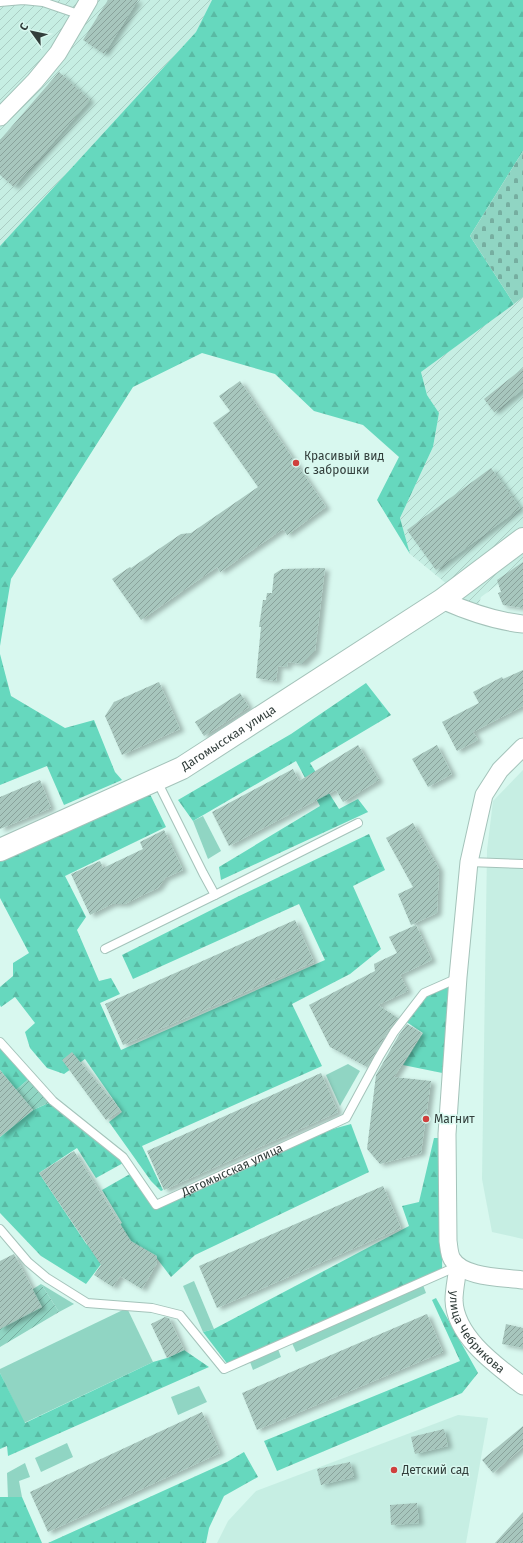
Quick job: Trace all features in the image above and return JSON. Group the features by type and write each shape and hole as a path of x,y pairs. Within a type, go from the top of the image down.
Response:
{"street":[{"path":"0,116 35,81 58,53 85,7"},
{"name":"Дагомысская улица","path":"0,850 182,768 442,600 523,540"},
{"path":"442,600 476,615 523,624"},
{"path":"523,747 500,770 484,795 469,862 458,977 447,1134 448,1241 450,1254 458,1266 474,1274 523,1280"},
{"name":"улица Чебрикова","path":"458,1266 454,1300 458,1318 472,1342 486,1357 523,1386"}],"lane":[{"path":"0,2 23,0 85,7"},
{"path":"156,779 202,873 215,895"},
{"path":"105,949 358,822"},
{"path":"469,862 523,864"},
{"name":"Дагомысская улица","path":"0,1042 53,1101 122,1157 156,1206 346,1118 394,1032 424,993 458,977"},
{"path":"0,1229 28,1262 42,1274 87,1303 152,1308 180,1315 224,1369 458,1266"}],"shaded area":[{"path":"0,0 212,0 196,32 0,246"},
{"path":"523,297 523,566 481,597 475,616 453,589 410,554 400,518 433,447 439,413 427,395 421,372"},
{"path":"523,770 523,1239 492,1232 482,1179 487,850 493,801"},
{"name":"Детский сад","path":"458,1415 488,1418 466,1543 217,1543 228,1521 256,1491"}],"green space":[{"path":"212,0 523,0 523,151 470,236 514,304 421,372 427,395 439,413 433,447 400,518 410,554 377,500 399,457 363,425 314,411 275,374 202,353 133,387 11,579 0,646 0,246 196,32"},
{"path":"523,151 523,297 514,304 470,236"},
{"path":"0,654 11,696 65,728 94,720 115,772 122,780 64,805 47,766 0,785"},
{"path":"366,683 391,715 310,763 339,809 358,799 368,812 221,880 219,867 320,806 296,761 193,821 178,800 291,734"},
{"path":"148,790 166,827 65,876 86,917 77,930 99,981 111,978 120,994 100,1003 121,1050 325,960 299,904 133,979 122,955 237,897 369,834 385,870 353,886 381,949 350,974 292,1004 322,1066 142,1146 163,1190 161,1191 151,1181 109,1122 122,1112 85,1059 64,1074 47,1068 30,1048 25,1032 35,1023 15,997 1,1007 0,1005 0,987 13,976 13,963 29,953 0,898 0,857"},
{"path":"203,816 221,851 208,859 193,821"},
{"path":"467,976 457,1076 403,1065 423,1033 405,1021 425,995"},
{"path":"0,1042 31,1077 16,1090 0,1070"},
{"path":"348,1064 360,1071 340,1106 326,1075"},
{"path":"31,1077 53,1101 33,1110 16,1090"},
{"path":"53,1101 125,1162 96,1178 77,1148 39,1173 87,1245 122,1223 102,1190 130,1174 154,1209 322,1132 351,1124 369,1172 195,1255 171,1277 155,1256 108,1255 86,1284 41,1256 0,1213 0,1137 33,1110"},
{"path":"434,1138 444,1138 442,1272 229,1366 203,1332 214,1329 409,1226 402,1206 419,1202"},
{"path":"194,1281 214,1329 203,1332 183,1286"},
{"path":"41,1284 74,1304 59,1312"},
{"path":"41,1284 59,1312 0,1347 0,1329 33,1289"},
{"path":"423,1285 426,1293 296,1352 292,1343"},
{"path":"436,1298 478,1373 462,1393 277,1471 264,1441 460,1361 432,1300"},
{"path":"127,1308 153,1362 24,1423 0,1373 0,1369"},
{"path":"278,1349 281,1357 253,1370 250,1362"},
{"path":"184,1350 209,1367 8,1456 7,1446 0,1449 0,1373 25,1423 153,1362 167,1358"},
{"path":"199,1386 207,1402 178,1415 171,1397"},
{"path":"67,1443 73,1457 41,1472 35,1458"},
{"path":"244,1452 258,1477 224,1496 209,1528 206,1543 48,1543 227,1462"},
{"path":"25,1463 30,1477 19,1481 22,1497 8,1498 7,1473"},
{"path":"0,1497 22,1497 42,1543 0,1543"}],"building":[{"path":"108,0 138,0 104,54 83,40"},
{"path":"59,72 90,100 14,187 0,175 0,140"},
{"path":"523,368 523,389 494,412 484,399"},
{"path":"240,381 326,507 287,535 283,529 220,572 217,567 141,620 112,579 181,534 191,533 258,487 213,423 230,411 219,396"},
{"path":"491,468 520,508 436,570 407,530"},
{"path":"523,562 523,608 503,605 498,593 501,592 497,580"},
{"path":"325,568 315,651 302,664 288,662 287,667 278,666 276,681 256,678 261,627 259,627 263,600 266,600 267,593 272,593 274,574 282,569"},
{"path":"523,670 523,706 473,732 478,740 457,751 442,722 479,703 473,692 502,677 503,679"},
{"path":"159,682 180,729 122,755 105,716 114,702"},
{"path":"240,693 249,707 204,736 195,722"},
{"path":"358,745 379,780 343,802 336,790 229,846 212,812 293,769 299,781"},
{"path":"437,745 452,774 428,787 412,759"},
{"path":"40,780 51,808 0,829 0,797"},
{"path":"413,823 439,869 437,913 411,925 398,894 413,887 386,838"},
{"path":"164,830 183,870 165,878 158,888 125,904 112,904 90,915 71,874 100,861 103,868 143,849 140,842"},
{"path":"295,920 314,962 123,1045 105,1004"},
{"path":"416,925 432,960 400,975 408,991 378,1005 398,1018 389,1029 367,1067 330,1047 309,1005 375,971 374,964 397,953 389,937"},
{"path":"407,1024 422,1033 394,1077 431,1081 421,1153 380,1164 367,1149 376,1075"},
{"path":"72,1052 109,1097 110,1096 120,1110 106,1120 62,1060"},
{"path":"0,1070 33,1110 0,1137"},
{"path":"321,1073 338,1112 164,1190 147,1151"},
{"path":"74,1151 131,1241 157,1256 157,1263 142,1289 120,1276 113,1287 94,1275 101,1265 39,1173"},
{"path":"383,1186 401,1228 217,1308 199,1266"},
{"path":"14,1254 42,1307 0,1329 0,1261"},
{"path":"427,1314 443,1352 257,1430 242,1393"},
{"path":"165,1317 169,1318 184,1350 167,1358 151,1324"},
{"path":"506,1324 523,1328 523,1348 502,1344"},
{"path":"202,1412 220,1453 48,1532 30,1492"},
{"path":"523,1426 523,1447 493,1473 482,1460"},
{"path":"444,1429 448,1446 415,1454 411,1437"},
{"path":"350,1462 354,1477 321,1485 317,1469"},
{"path":"417,1503 419,1523 391,1525 390,1505"},
{"path":"523,1512 523,1543 495,1543"}],"place":[{"name":"Красивый вид с заброшки","path":"296,463"},
{"name":"Магнит","path":"426,1119"},
{"name":"Детский сад","path":"394,1470"}]}
